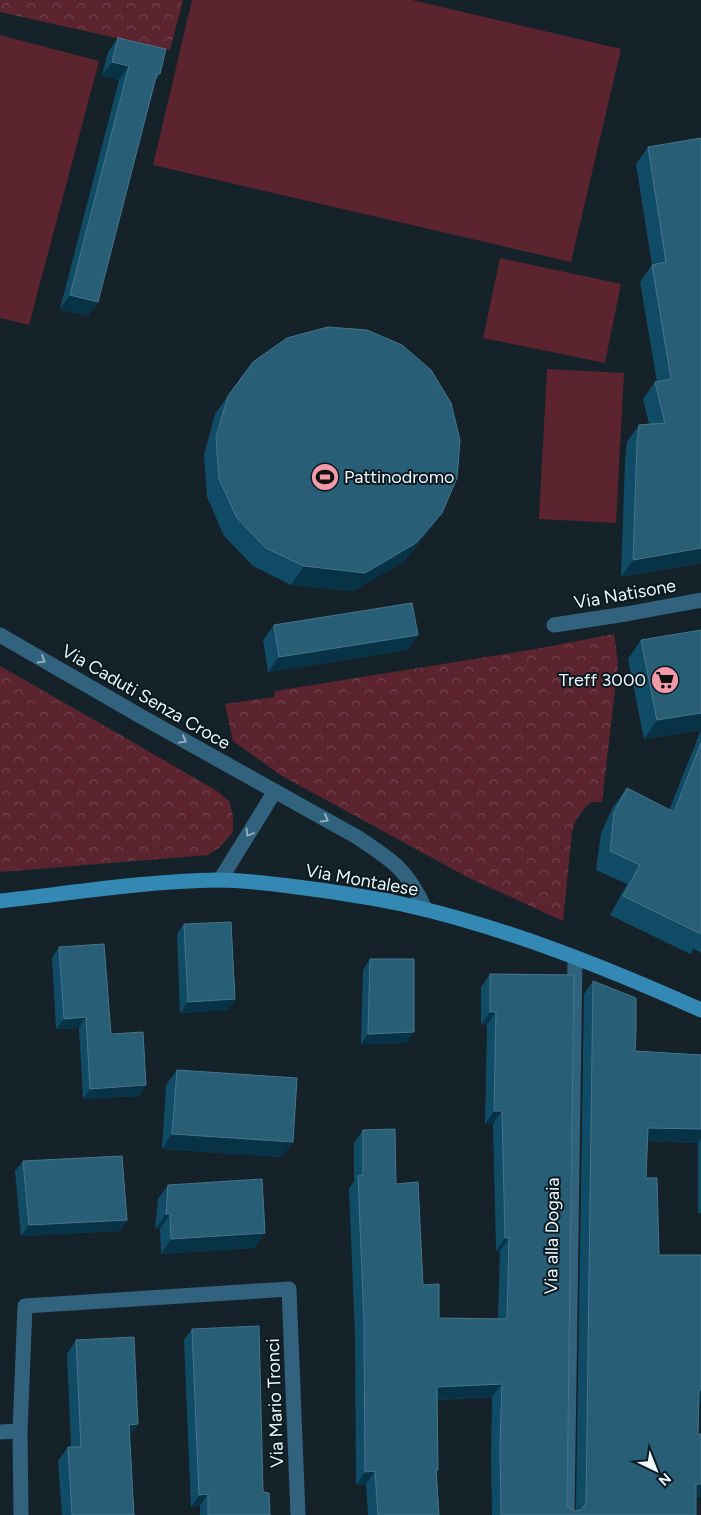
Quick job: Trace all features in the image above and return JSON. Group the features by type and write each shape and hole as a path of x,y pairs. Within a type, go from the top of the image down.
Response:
{"street":[{"name":"Via Natisone","path":"554,625 701,600"},
{"name":"Via Caduti Senza Croce","path":"0,635 357,837 394,862 414,886 426,910"},
{"path":"220,880 275,791"},
{"name":"Via Montalese","path":"0,901 131,886 220,880 344,894 401,903 516,936 656,990 701,1010"},
{"name":"Via alla Dogaia","path":"567,1515 575,958"},
{"name":"Via Mario Tronci","path":"20,1431 25,1306 289,1289 298,1515"},
{"path":"0,1432 20,1431 21,1515"}],"green space":[{"path":"0,0 183,0 170,50 0,12"},
{"path":"192,0 412,0 621,49 571,262 153,165"},
{"path":"0,35 99,61 29,325 0,318"},
{"path":"500,258 621,284 605,363 483,338"},
{"path":"547,369 624,373 616,523 539,519"},
{"path":"614,634 618,664 602,802 591,802 584,809 572,832 563,921 469,878 282,776 233,741 225,704 274,697 275,691 530,650"},
{"path":"0,666 217,791 229,801 233,816 233,832 220,847 208,855 0,872"}],"building":[{"path":"118,38 166,49 160,74 157,73 98,302 70,295 129,66 112,62"},
{"path":"701,138 701,548 633,560 639,425 665,423 655,382 671,379 652,265 666,262 648,147"},
{"name":"Pattinodromo","path":"328,327 367,330 402,345 431,370 451,403 460,440 457,478 442,513 416,543 365,573 304,566 266,548 237,518 219,479 216,437 228,396 253,362 287,338"},
{"path":"412,603 418,635 279,657 274,625"},
{"path":"701,630 701,713 657,720 641,640"},
{"path":"701,743 701,934 623,896 640,865 610,851 614,813 627,788 674,812"},
{"path":"231,922 235,999 188,1002 184,924"},
{"path":"104,944 111,1034 143,1032 146,1085 90,1089 86,1017 64,1019 59,947"},
{"path":"370,959 414,959 414,1032 368,1034"},
{"path":"490,974 574,975 567,1502 568,1507 572,1510 581,1510 586,1502 593,981 636,998 635,1051 701,1055 701,1129 648,1128 646,1178 657,1178 659,1255 701,1255 701,1390 699,1390 698,1434 701,1434 701,1484 696,1484 696,1515 501,1515 500,1444 502,1384 437,1387 438,1470 436,1470 439,1515 378,1515 375,1471 365,1472 364,1323 358,1176 363,1175 363,1130 395,1129 396,1184 418,1182 423,1285 439,1284 439,1318 507,1319 509,1238 505,1238 502,1111 494,1111 496,1012 490,1012"},
{"path":"177,1070 297,1078 293,1142 172,1134"},
{"path":"122,1156 127,1220 29,1225 23,1161"},
{"path":"262,1179 265,1233 171,1239 170,1214 166,1214 168,1185"},
{"path":"259,1326 263,1492 269,1493 270,1515 208,1515 208,1494 199,1495 192,1329"},
{"path":"134,1337 138,1424 129,1425 134,1515 72,1515 68,1447 81,1447 76,1340"}],"place":[{"name":"Pattinodromo","path":"325,477"},
{"name":"Treff 3000","path":"665,680"}]}
